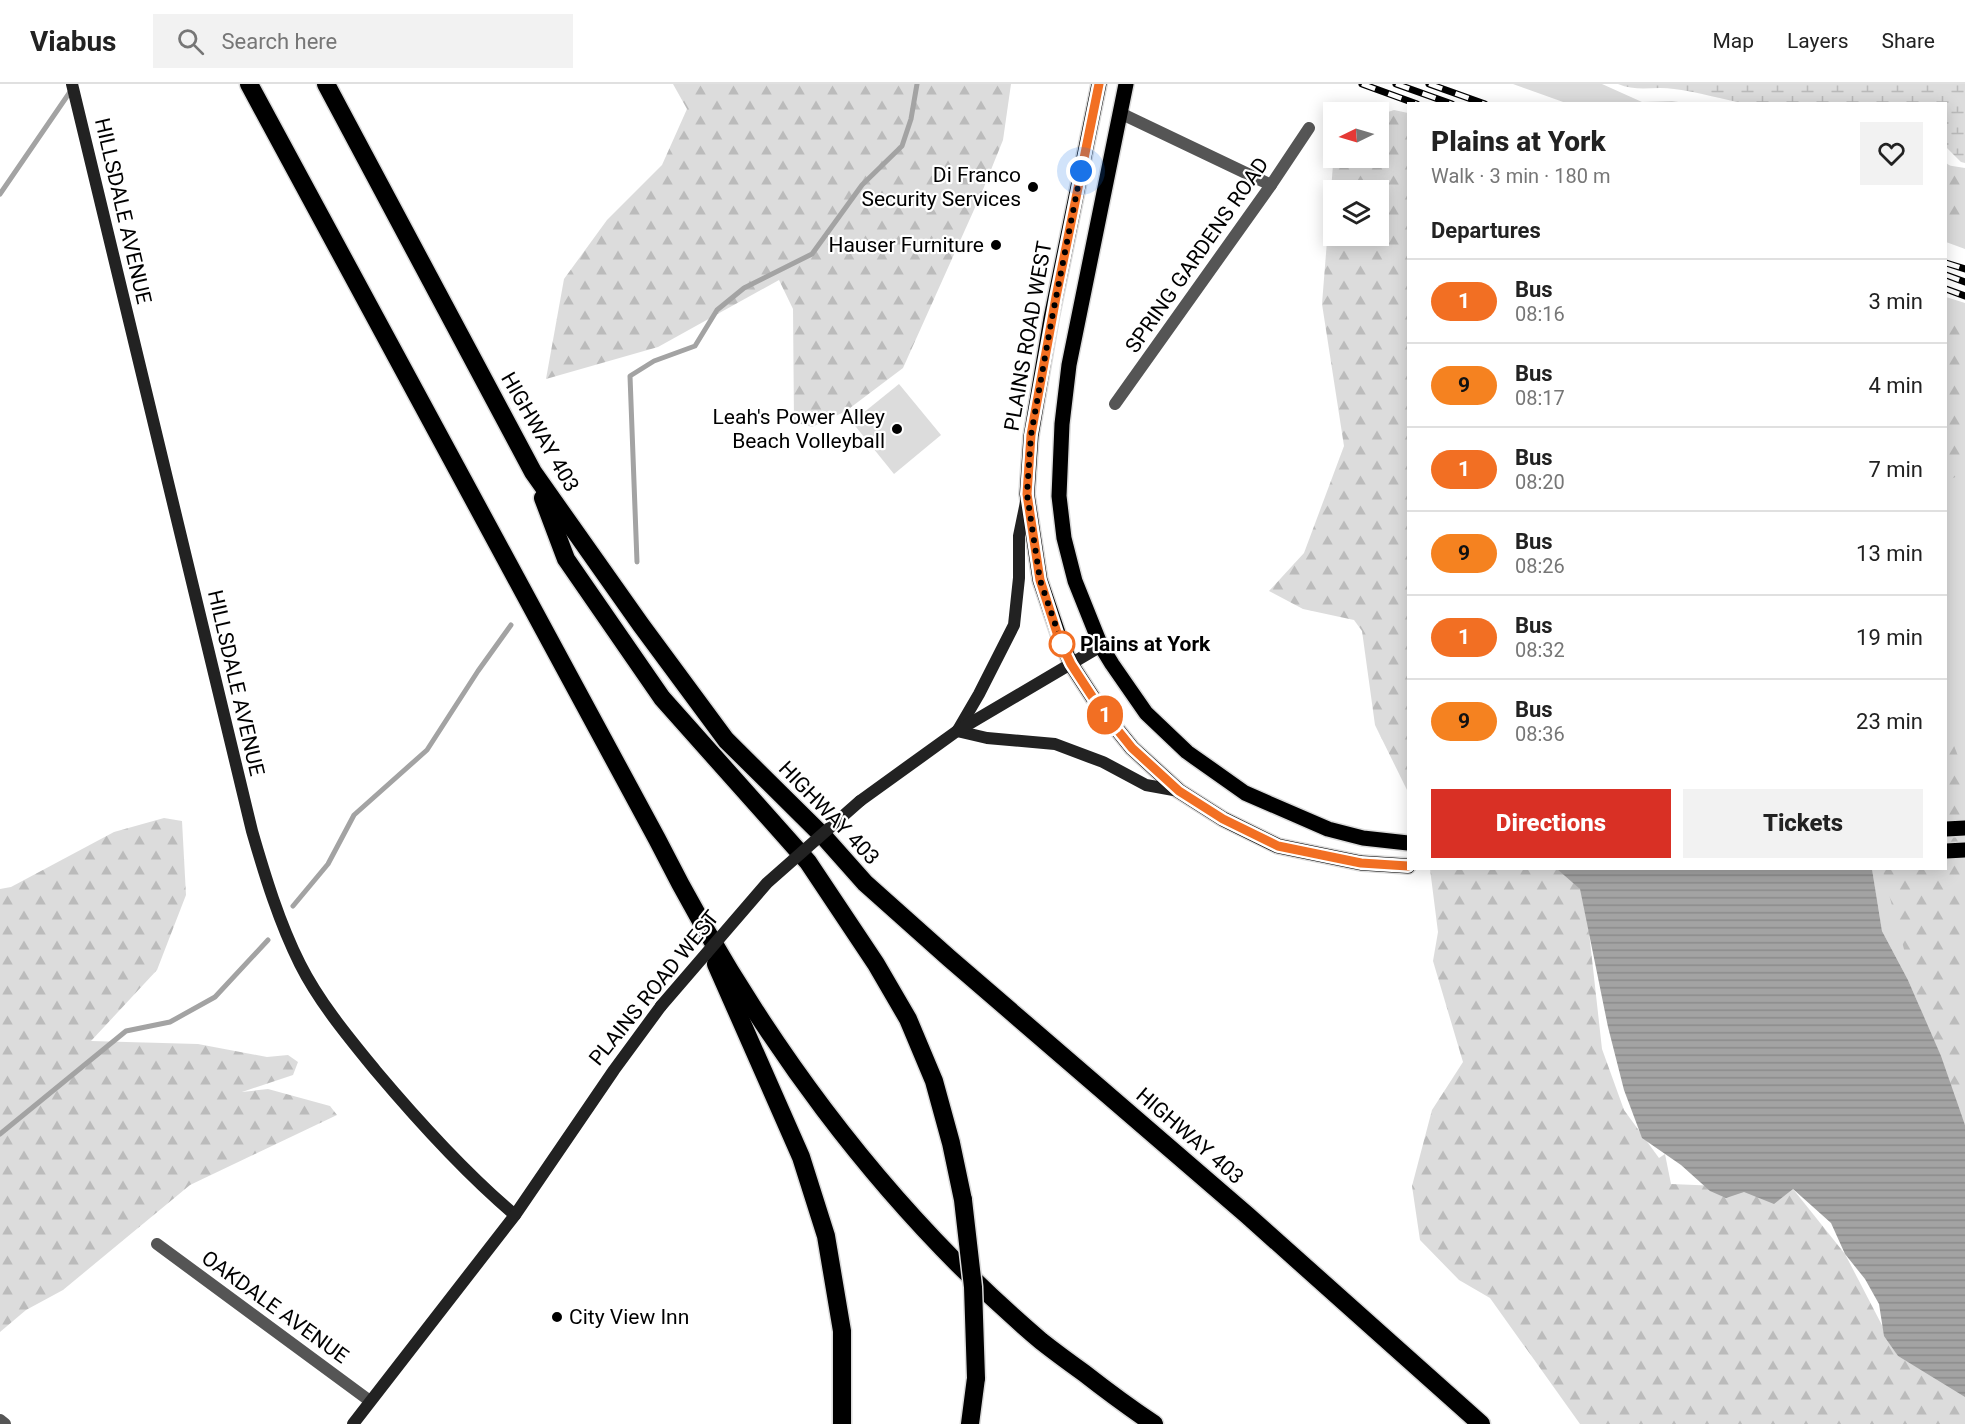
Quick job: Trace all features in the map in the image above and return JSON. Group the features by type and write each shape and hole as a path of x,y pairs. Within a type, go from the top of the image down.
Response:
{"highway":[{"path":"249,84 687,899 801,1157 826,1236 842,1331 842,1424"},
{"name":"HIGHWAY 403","path":"326,84 532,472 640,625 726,740 825,838 866,883 948,958 1238,1207 1481,1424"},
{"path":"532,472 566,559 662,698 808,862 876,964 908,1018 934,1081 951,1143 963,1200 973,1287 976,1378 970,1424"},
{"path":"687,899 773,1039 879,1180 955,1261 1042,1341 1154,1424"}],"main road":[{"name":"HILLSDALE AVENUE","path":"72,84 252,831 272,897 300,964 341,1028 419,1122 515,1215"},
{"name":"PLAINS ROAD WEST","path":"1071,664 1059,639 1040,580 1027,494 1033,424 1099,84"},
{"path":"1126,84 1069,365 1062,424 1059,496 1064,538 1075,581 1101,646 1112,664 1146,713 1187,752 1245,793 1328,829 1363,838 1407,843"},
{"path":"1027,494 1019,536 1019,578 1014,625 979,694 957,731 987,738 1055,744 1103,762 1146,785 1179,791"},
{"name":"PLAINS ROAD WEST","path":"353,1424 515,1215 660,1006 767,884 860,801 957,731 1101,646"},
{"path":"1071,664 1099,707 1132,748 1179,791 1223,819 1278,846 1361,863 1407,866"},
{"path":"1947,829 1965,828"},
{"path":"1947,851 1965,850"}],"street":[{"path":"1120,113 1271,185"},
{"name":"SPRING GARDENS ROAD","path":"1115,404 1309,128"},
{"name":"OAKDALE AVENUE","path":"157,1244 370,1401"},
{"path":"0,1420 5,1424"}],"green space":[{"path":"673,84 1011,84 1003,140 903,368 846,411 812,427 794,422 793,309 779,280 658,347 546,379 564,279 607,220 662,165 687,109"},
{"path":"1513,84 1602,84 1642,102 1563,102"},
{"path":"1618,84 1965,84 1965,163 1947,148 1947,102 1740,102 1683,90"},
{"path":"1394,110 1407,113 1407,790 1375,725 1362,631 1354,620 1303,609 1269,591 1304,553 1344,446 1322,304 1327,246 1389,246 1389,180 1332,180 1333,168 1389,168 1389,112"},
{"path":"1947,164 1965,176 1965,249 1947,242"},
{"path":"1947,165 1965,168 1965,235 1947,230"},
{"path":"1947,297 1965,303 1965,1125 1941,1056 1908,980 1882,931 1872,870 1947,870"},
{"path":"1947,310 1965,315 1965,473 1947,481"},
{"name":"Leah's Power Alley Beach Volleyball","path":"899,384 941,435 894,474 852,422"},
{"path":"1947,728 1965,774 1965,1125 1924,1022 1882,870 1947,870"},
{"path":"164,818 182,821 186,895 157,970 91,1041 198,1044 267,1057 288,1055 298,1062 293,1075 242,1092 268,1089 330,1106 337,1115 190,1185 63,1290 26,1310 0,1332 0,889 11,887 114,832"},
{"path":"1430,870 1582,870 1602,1049 1624,1110 1659,1158 1665,1154 1671,1184 1793,1189 1845,1254 1898,1356 1965,1395 1965,1424 1580,1424 1490,1298 1459,1280 1420,1240 1412,1186 1432,1110 1463,1062 1433,961 1438,932"}],"shaded area":[{"path":"1558,870 1872,870 1882,931 1908,980 1941,1056 1965,1125 1965,1397 1898,1356 1884,1336 1879,1304 1865,1279 1845,1254 1831,1223 1793,1189 1774,1204 1744,1192 1726,1198 1710,1191 1681,1165 1642,1138 1624,1090 1608,1027 1580,889"}],"waterway":[{"path":"637,562 630,376 654,361 695,346 717,310 744,288 812,254 862,185 902,146 911,119 917,84"},
{"path":"0,194 72,89"},
{"path":"293,906 328,864 354,815 427,750 511,625"},
{"path":"0,1134 126,1031 170,1022 215,997 268,940"}],"railway":[{"path":"1362,84 1412,102"},
{"path":"1396,84 1446,102"},
{"path":"1429,84 1479,102"},
{"path":"1947,263 1965,269"},
{"path":"1947,275 1965,282"},
{"path":"1947,289 1965,296"}],"bus line":[{"name":"1","path":"1099,84 1031,435 1027,494 1040,580 1059,639 1071,664 1099,707 1132,748 1179,791 1223,819 1278,846 1361,863 1407,866"}],"place":[{"name":"Di Franco Security Services","path":"1033,187"},
{"name":"Hauser Furniture","path":"996,245"},
{"name":"Leah's Power Alley Beach Volleyball","path":"897,429"},
{"name":"Plains at York","path":"1062,644"},
{"name":"City View Inn","path":"557,1317"}],"route":[{"path":"1062,644 1040,580 1027,494 1031,435 1081,171"}]}
